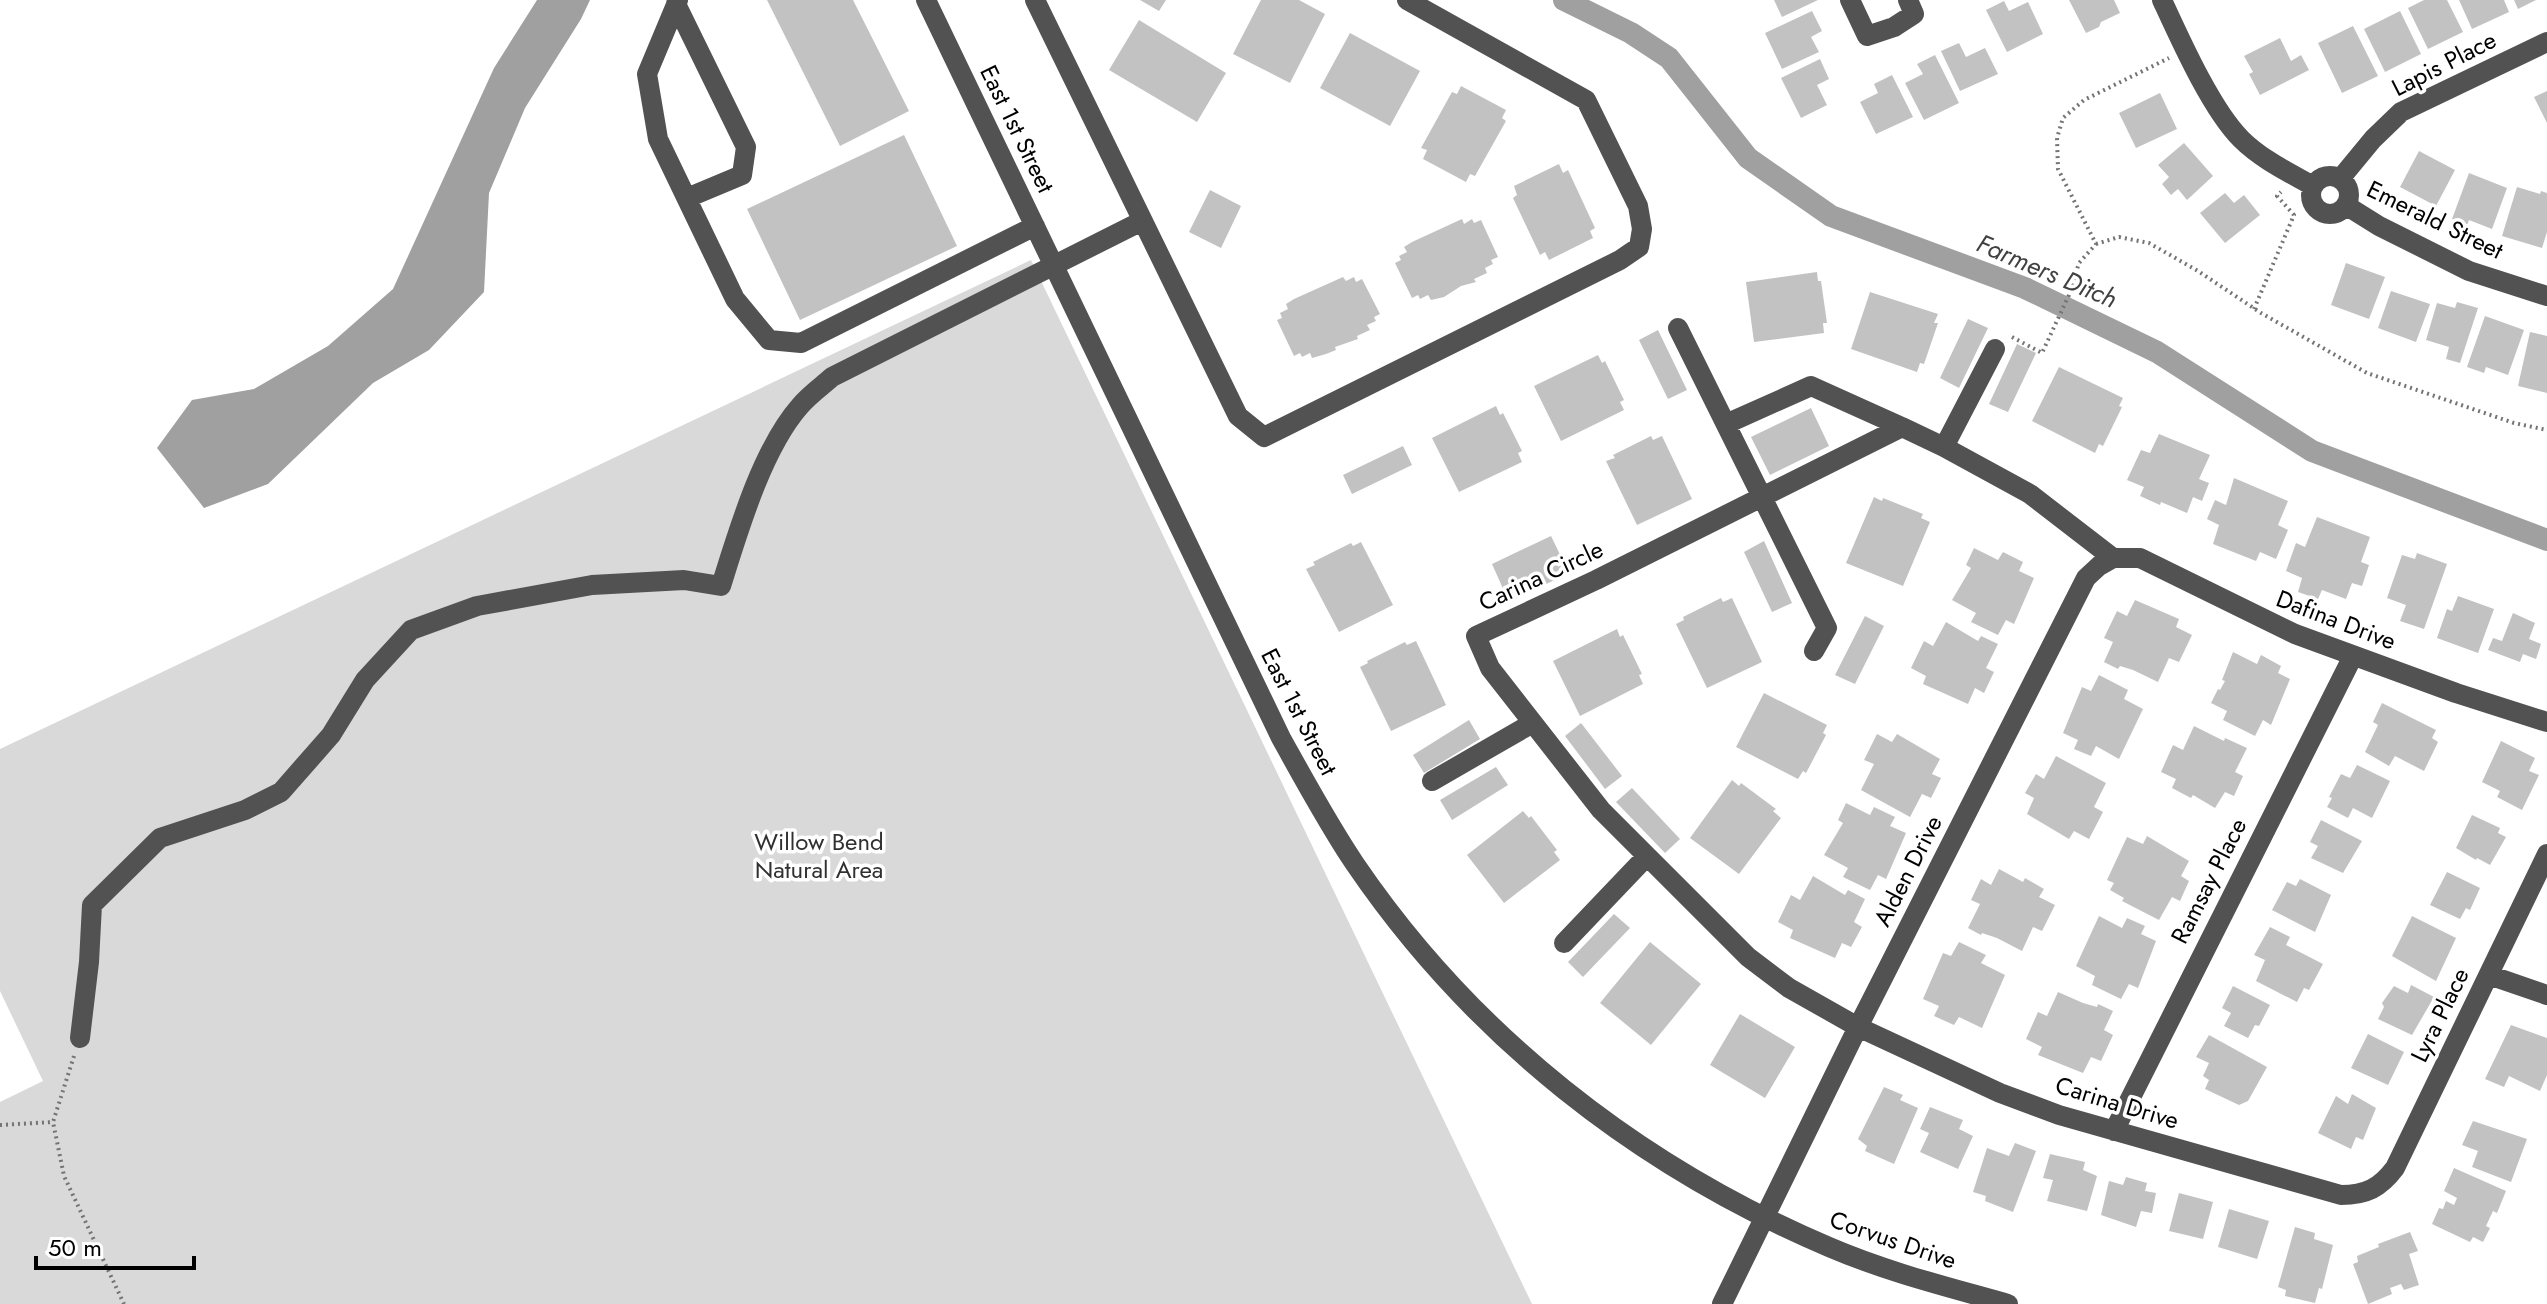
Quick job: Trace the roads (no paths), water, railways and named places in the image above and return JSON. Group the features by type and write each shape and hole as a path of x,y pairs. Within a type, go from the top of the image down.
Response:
{"street":[{"name":"East 1st Street","path":"926,0 1281,738 1316,803 1355,864 1398,923 1445,979 1550,1080 1608,1125 1669,1165 1764,1218"},
{"path":"1035,0 1238,416 1264,437 1606,267 1639,247 1642,229 1638,206 1586,100 1407,0"},
{"path":"1850,0 1867,36 1894,27 1914,14 1908,0"},
{"path":"2162,0 2221,114 2238,137 2256,152 2304,181 2311,201 2319,212 2332,215 2347,206 2348,191 2340,179 2327,175 2304,181"},
{"path":"677,2 746,147 742,175 687,198"},
{"path":"677,2 647,74 658,139 735,299 769,340 801,343 1035,226"},
{"name":"Lapis Place","path":"2340,179 2373,139 2401,112 2547,42"},
{"name":"Emerald Street","path":"2347,206 2379,226 2469,271 2547,296"},
{"path":"80,1038 92,905 160,838 245,810 281,792 331,735 365,680 411,630 477,606 592,585 684,580 721,586 742,518 771,451 799,407 832,377 1142,221"},
{"path":"1678,328 1827,628 1814,651"},
{"path":"1944,447 1995,349"},
{"path":"1726,424 1811,386 1944,447 2030,494 2113,558"},
{"name":"Carina Circle","path":"1858,1027 1789,988 1748,957 1601,810 1490,668 1476,636 1902,427"},
{"name":"Dafina Drive","path":"2113,558 2123,556 2149,560 2250,614 2353,656 2547,722"},
{"name":"Alden Drive","path":"1764,1218 2086,578 2113,558"},
{"name":"Ramsay Place","path":"2114,1131 2353,656"},
{"path":"1432,781 1531,724"},
{"name":"Lyra Place","path":"2371,1191 2385,1181 2395,1168 2547,854"},
{"path":"1564,943 1647,856"},
{"path":"2489,975 2547,995"},
{"name":"Carina Drive","path":"1858,1027 2000,1093 2059,1115 2341,1195 2371,1191"},
{"path":"1722,1304 1764,1218"},
{"name":"Corvus Drive","path":"1764,1218 1902,1274 2008,1304"}],"waterway":[{"name":"Farmers Ditch","path":"1564,0 1631,33 1669,58 1748,158 1831,216 2025,288 2157,352 2312,451 2547,540"}],"park label":[{"name":"Willow Bend Natural Area","path":"819,856"}]}
